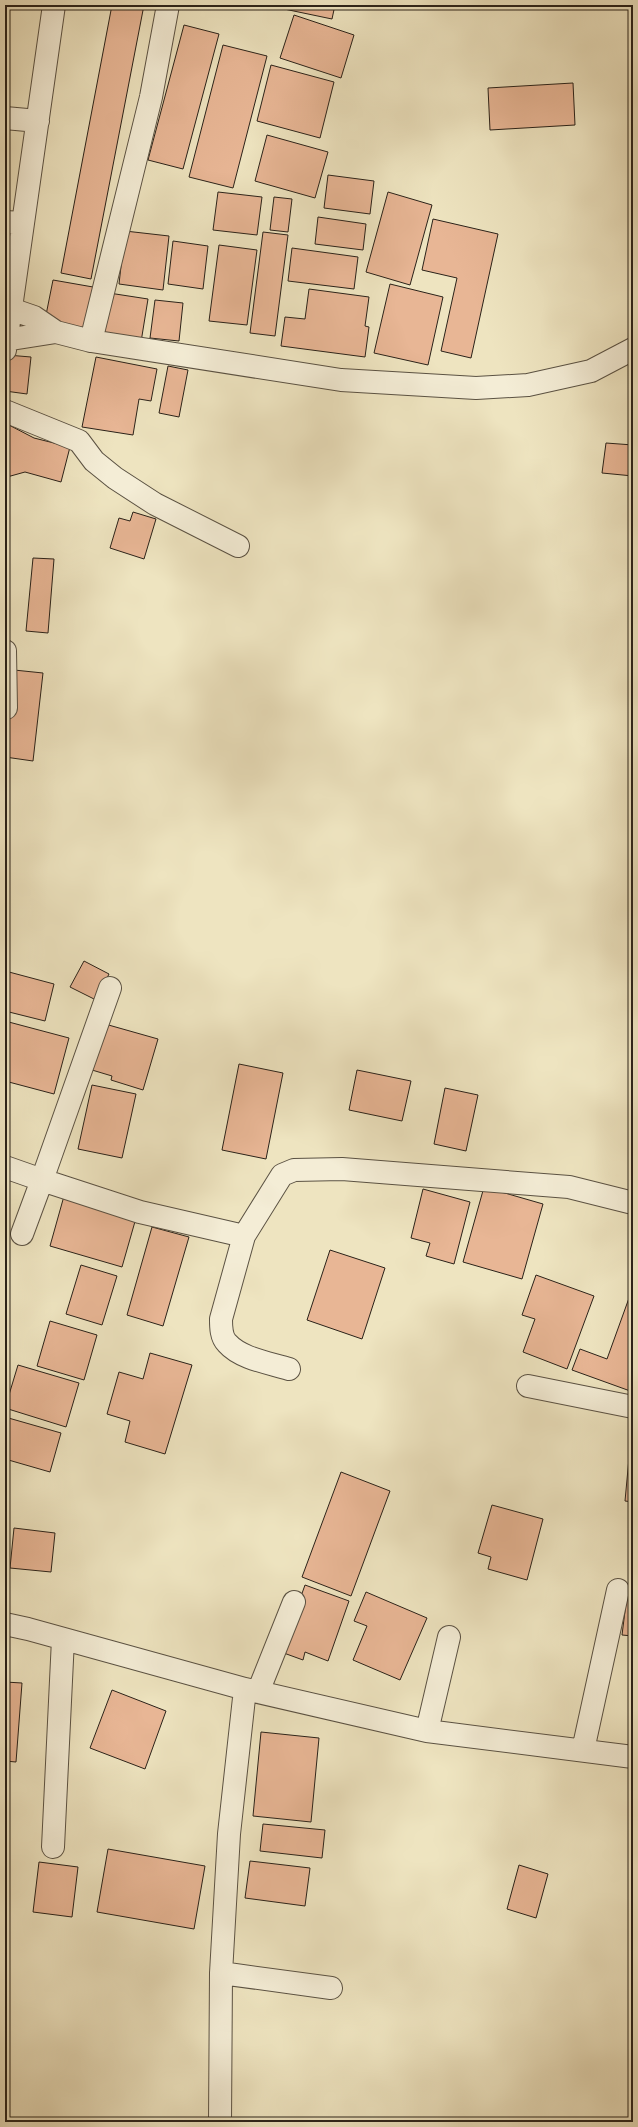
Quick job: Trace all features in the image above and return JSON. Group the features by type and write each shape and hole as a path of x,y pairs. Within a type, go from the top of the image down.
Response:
{"street":[{"path":"54,5 38,120 14,223 6,343 56,332"},
{"path":"91,341 151,97 168,5"},
{"path":"5,118 38,120"},
{"path":"8,307 34,317 56,332 91,341 342,380 476,388 528,385 591,371 633,349"},
{"path":"5,411 79,441 94,460 115,478 155,504 238,546"},
{"path":"5,651 6,708"},
{"path":"22,1234 110,988"},
{"path":"5,1167 140,1212 244,1236"},
{"path":"289,1369 251,1357 226,1343 222,1332 220,1319 244,1236 282,1175 294,1170 342,1169 561,1187 633,1203"},
{"path":"528,1386 633,1407"},
{"path":"583,1750 618,1590"},
{"path":"220,2122 221,1973 229,1834 251,1691 294,1602"},
{"path":"5,1624 251,1691 427,1731 633,1757"},
{"path":"427,1731 449,1637"},
{"path":"53,1847 63,1639"},
{"path":"221,1973 331,1988"}],"building":[{"path":"112,5 144,5 91,279 61,273"},
{"path":"265,5 335,5 332,19"},
{"path":"294,15 354,35 341,78 280,58"},
{"path":"184,25 219,34 183,169 148,160"},
{"path":"223,45 267,56 233,188 189,177"},
{"path":"271,65 334,82 320,138 257,121"},
{"path":"573,83 575,125 490,130 488,88"},
{"path":"267,135 328,152 315,198 255,181"},
{"path":"328,175 374,181 370,214 324,208"},
{"path":"218,192 262,197 257,235 213,230"},
{"path":"388,192 432,205 410,285 366,272"},
{"path":"274,197 292,199 288,232 270,230"},
{"path":"318,217 366,224 363,250 315,244"},
{"path":"433,219 498,234 471,358 441,351 457,278 422,270"},
{"path":"125,231 169,236 163,290 119,284"},
{"path":"263,232 288,235 275,336 250,333"},
{"path":"5,236 16,238 11,267 5,266"},
{"path":"173,241 208,246 203,289 168,284"},
{"path":"219,245 257,250 247,325 209,321"},
{"path":"292,248 358,257 354,289 288,281"},
{"path":"53,280 93,287 85,328 45,320"},
{"path":"390,284 443,297 428,365 374,353"},
{"path":"309,289 369,297 365,326 369,327 365,357 281,346 285,317 305,319"},
{"path":"109,293 148,299 141,342 102,336"},
{"path":"155,300 183,303 179,341 150,338"},
{"path":"7,355 31,357 27,394 5,391"},
{"path":"96,357 157,369 151,401 139,399 133,435 82,427"},
{"path":"168,366 188,370 179,417 159,413"},
{"path":"7,424 34,438 70,447 61,482 25,472 7,477"},
{"path":"606,443 633,445 633,476 602,473"},
{"path":"133,512 156,519 144,559 110,548 119,518 130,521"},
{"path":"33,558 54,559 48,633 26,631"},
{"path":"14,670 43,673 33,761 5,757"},
{"path":"84,961 109,974 96,1000 70,987"},
{"path":"9,972 54,984 45,1021 5,1011 5,988"},
{"path":"5,1021 69,1038 54,1094 5,1081"},
{"path":"105,1024 158,1039 143,1090 111,1080 112,1076 92,1070"},
{"path":"239,1064 283,1073 266,1159 222,1150"},
{"path":"357,1070 411,1081 402,1121 349,1110"},
{"path":"92,1085 136,1094 122,1158 78,1149"},
{"path":"445,1088 478,1095 466,1151 434,1144"},
{"path":"484,1187 543,1204 522,1279 463,1262"},
{"path":"423,1189 470,1202 454,1264 426,1256 430,1243 411,1238"},
{"path":"64,1196 136,1218 122,1267 50,1246"},
{"path":"152,1227 189,1237 163,1326 127,1315"},
{"path":"330,1250 385,1268 362,1339 307,1320"},
{"path":"81,1265 117,1276 102,1325 66,1314"},
{"path":"536,1275 594,1296 567,1369 523,1352 535,1319 522,1315"},
{"path":"633,1287 633,1392 572,1370 580,1349 607,1359"},
{"path":"50,1321 97,1335 84,1380 37,1366"},
{"path":"150,1353 192,1365 165,1454 125,1442 130,1421 107,1414 119,1372 143,1379"},
{"path":"18,1365 79,1383 66,1427 5,1408"},
{"path":"5,1417 61,1433 50,1472 5,1459"},
{"path":"629,1458 633,1458 633,1502 625,1501"},
{"path":"341,1472 390,1491 351,1596 302,1577"},
{"path":"492,1505 543,1519 527,1580 488,1569 491,1557 478,1553"},
{"path":"14,1528 55,1533 51,1572 10,1568"},
{"path":"305,1585 349,1601 328,1661 305,1652 303,1660 281,1652"},
{"path":"366,1592 427,1618 400,1680 353,1660 367,1626 354,1621"},
{"path":"627,1595 633,1596 633,1636 622,1635"},
{"path":"5,1682 22,1683 16,1762 5,1761"},
{"path":"112,1690 166,1711 145,1769 90,1748"},
{"path":"261,1732 319,1738 311,1822 253,1816"},
{"path":"263,1824 325,1830 322,1858 260,1851"},
{"path":"108,1849 205,1866 194,1929 97,1912"},
{"path":"250,1861 310,1868 305,1906 245,1898"},
{"path":"39,1862 78,1867 72,1917 33,1912"},
{"path":"519,1865 548,1874 536,1918 507,1909"}]}
